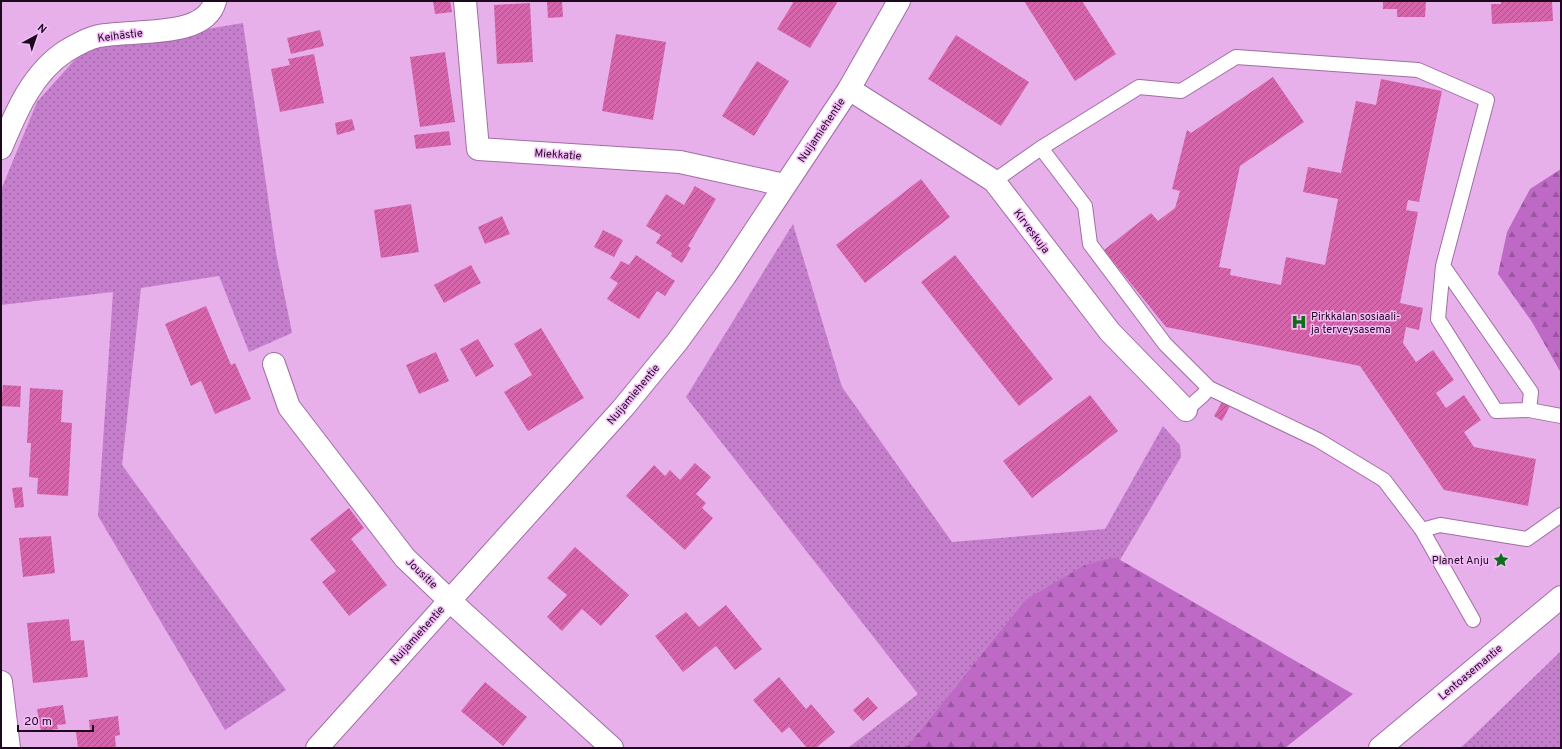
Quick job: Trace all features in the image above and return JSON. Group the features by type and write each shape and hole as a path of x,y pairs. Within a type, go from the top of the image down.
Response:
{"street":[{"name":"Miekkatie","path":"465,1 478,149 680,162 784,184"},
{"name":"Nuijamiehentie","path":"317,748 623,408 677,342 725,276 784,184 849,89 899,1"},
{"name":"Keihästie","path":"1,148 26,92 51,62 66,51 82,42 100,36 149,32 195,24 207,16 215,3"},
{"name":"Kirveskuja","path":"849,89 994,181 1110,332 1186,410"},
{"name":"Jousitie","path":"274,364 289,407 405,558 612,748"},
{"name":"Lentoasemantie","path":"1380,748 1561,597"},
{"path":"1,682 9,748"}],"lane":[{"path":"994,181 1041,148 1139,87 1181,91 1236,57 1418,70 1486,100 1443,266 1438,319 1496,411 1530,410 1561,416"},
{"path":"1041,148 1086,206 1090,244 1165,344 1209,388 1318,440 1384,480 1422,530 1473,620"},
{"path":"1443,266 1531,392 1530,410"},
{"path":"1186,410 1209,388"},
{"path":"1422,530 1440,525 1527,539 1561,516"}],"shaded area":[{"path":"243,23 276,253 292,333 249,352 219,276 141,288 122,465 286,690 225,730 98,516 113,292 1,305 1,190 37,102 78,56 98,47"},
{"path":"793,224 842,387 952,542 1105,529 1163,426 1180,445 1181,457 1120,560 1114,557 1025,600 906,748 848,748 918,694 686,397"},
{"path":"1561,651 1561,748 1460,748 1468,741"}],"green space":[{"path":"1561,169 1561,373 1532,322 1498,274 1507,232 1530,189"},
{"path":"1115,557 1353,694 1285,748 906,748 1025,600 1085,565"}],"building":[{"path":"433,1 450,1 452,12 435,14"},
{"path":"562,1 563,17 548,18 547,2"},
{"path":"791,1 838,1 810,48 777,29 793,3"},
{"path":"1024,1 1082,1 1116,54 1075,81"},
{"path":"1383,1 1426,1 1425,17 1397,17 1397,9 1383,9"},
{"path":"1501,1 1552,1 1553,21 1492,24 1491,4 1501,4"},
{"path":"530,3 533,62 497,64 494,5"},
{"path":"320,30 324,46 291,54 287,38"},
{"path":"616,34 666,42 653,120 602,111"},
{"path":"956,35 1029,82 1001,126 928,79"},
{"path":"445,52 455,122 420,127 410,57"},
{"path":"314,54 324,103 280,112 271,69 290,65 288,59"},
{"path":"757,61 789,81 754,136 722,116"},
{"path":"1273,77 1304,122 1240,166 1219,267 1231,269 1230,275 1281,285 1286,257 1325,265 1338,199 1303,192 1308,167 1341,173 1356,101 1376,105 1381,79 1442,91 1419,202 1408,200 1406,210 1418,212 1400,303 1423,308 1419,330 1406,327 1403,343 1416,362 1433,350 1454,380 1436,393 1446,408 1464,395 1481,420 1464,432 1474,447 1536,459 1528,506 1444,490 1360,366 1166,327 1104,250 1151,213 1158,221 1175,208 1180,191 1172,189 1187,130 1191,133"},
{"path":"352,119 355,130 337,135 335,123"},
{"path":"449,131 451,145 416,149 414,135"},
{"path":"921,179 950,217 865,283 836,245"},
{"path":"695,186 716,199 688,246 691,248 682,263 671,256 672,253 656,243 661,235 646,226 666,194 684,205"},
{"path":"411,204 419,252 381,258 374,210"},
{"path":"502,216 510,234 485,244 478,227"},
{"path":"603,230 623,240 614,257 594,247"},
{"path":"636,255 675,281 665,296 657,291 639,319 607,299 618,283 610,278 621,261 629,265"},
{"path":"955,255 1053,379 1019,406 921,282"},
{"path":"471,265 481,283 444,303 434,285"},
{"path":"206,306 231,365 235,363 251,399 215,414 201,381 191,386 165,324"},
{"path":"541,328 584,398 528,431 504,392 532,375 514,344"},
{"path":"478,339 494,366 476,377 460,349"},
{"path":"436,352 449,381 419,394 406,365"},
{"path":"3,385 21,386 20,407 1,406"},
{"path":"30,388 63,390 61,422 72,423 68,496 37,494 38,478 29,477 31,443 27,443"},
{"path":"1090,395 1118,431 1032,498 1003,461"},
{"path":"1222,402 1230,406 1222,421 1214,416"},
{"path":"695,463 711,477 696,494 706,503 702,508 713,518 685,550 626,496 654,465 665,476 670,470 680,480"},
{"path":"22,487 24,507 15,508 12,488"},
{"path":"349,508 364,528 351,539 387,585 349,616 322,582 336,571 310,539"},
{"path":"51,536 55,573 23,577 19,538"},
{"path":"575,547 629,595 601,626 582,609 562,631 547,617 567,595 547,578"},
{"path":"726,605 762,649 735,670 716,646 683,672 655,636 686,612 699,627"},
{"path":"69,619 71,641 84,640 88,677 33,683 27,623"},
{"path":"779,677 806,709 811,704 835,732 816,748 807,748 789,727 782,733 753,700"},
{"path":"485,682 527,717 503,746 461,711"},
{"path":"868,697 878,708 863,721 853,710"},
{"path":"63,705 66,724 57,725 58,729 41,731 37,709"},
{"path":"118,716 120,735 115,736 116,748 78,748 76,732 90,730 89,720"}],"place":[{"name":"Pirkkalan sosiaali- ja terveysasema","path":"1299,322"},
{"name":"Planet Anju","path":"1501,560"}]}
